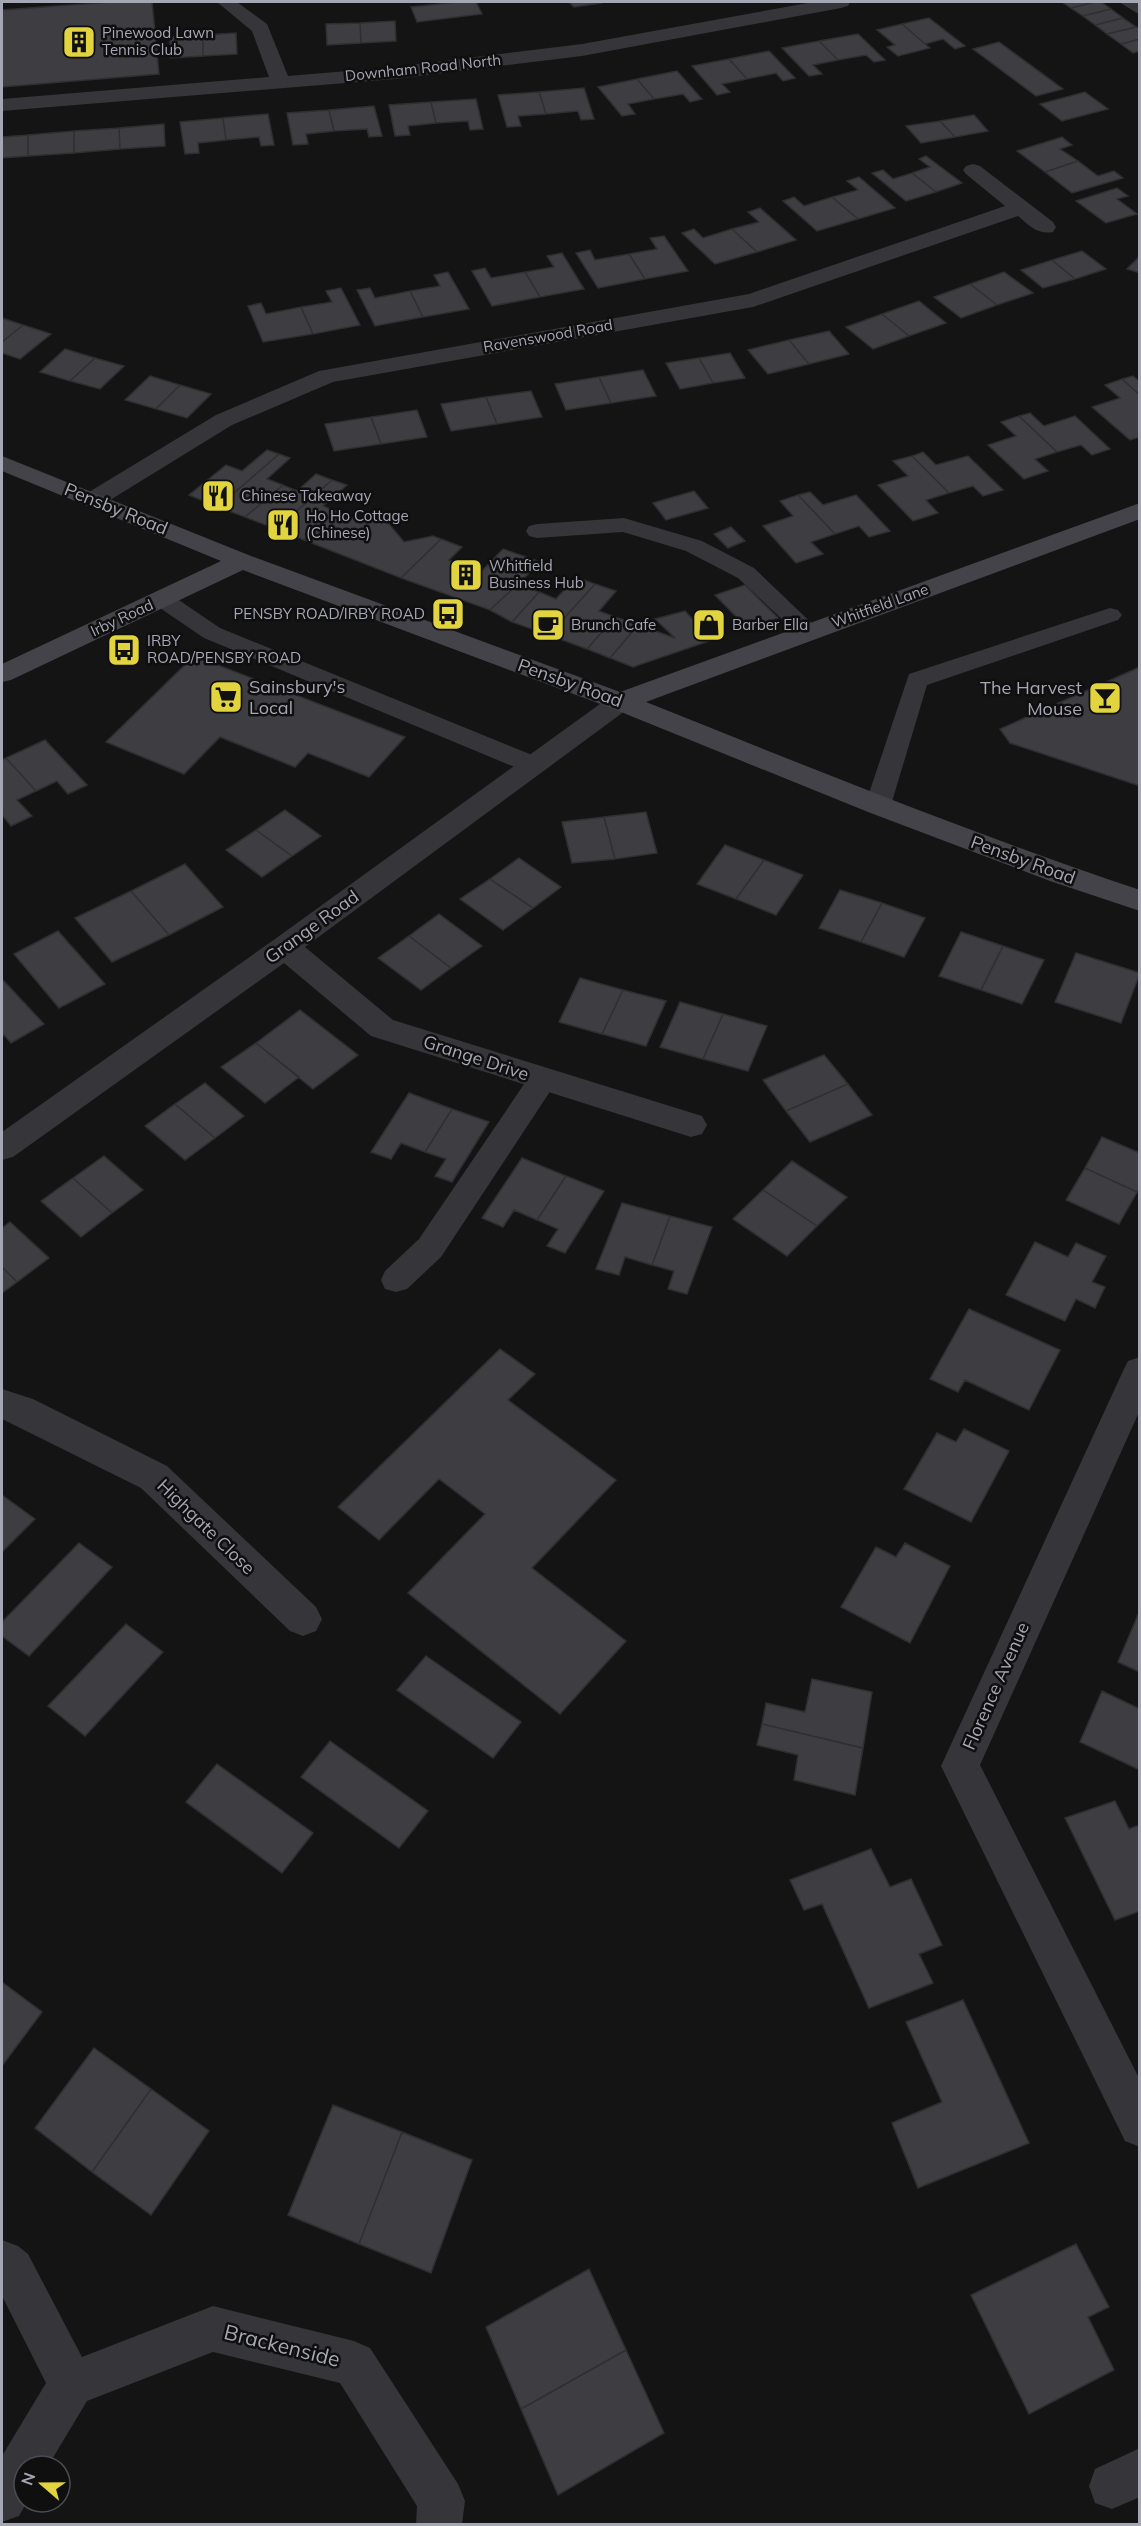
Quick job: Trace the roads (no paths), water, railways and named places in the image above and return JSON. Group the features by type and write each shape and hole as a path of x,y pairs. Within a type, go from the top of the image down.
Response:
{"main road":[{"name":"Pensby Road","path":"2,463 242,561 620,702 878,805 1060,874 1140,901"},
{"name":"Whitfield Lane","path":"620,702 1140,510"},
{"name":"Irby Road","path":"2,674 242,561"}],"street":[{"path":"226,2 260,28 281,82"},
{"name":"Downham Road North","path":"2,105 395,73 582,50 842,2"},
{"path":"972,170 1045,227"},
{"name":"Ravenswood Road","path":"93,500 224,420 327,376 753,300 1020,208"},
{"name":"Grange Road","path":"2,1148 285,947 620,702"},
{"name":"Grange Drive","path":"285,947 381,1028 691,1125"},
{"name":"Florence Avenue","path":"1140,1371 960,1766 1140,2126"},
{"name":"Highgate Close","path":"2,1404 21,1410 154,1477 303,1619"},
{"path":"2,2262 12,2270 71,2384 2,2499"},
{"name":"Brackenside","path":"71,2384 213,2329 354,2364 441,2502 439,2524"}],"lane":[{"path":"1127,2 1140,10"},
{"path":"537,531 624,525 694,546 746,573 809,632"},
{"path":"162,599 212,633 533,765"},
{"path":"878,805 917,680 1110,615"},
{"path":"396,1280 430,1248 543,1079"}],"place":[{"name":"Pinewood Lawn Tennis Club","path":"79,42"},
{"name":"Chinese Takeaway","path":"218,496"},
{"name":"Ho Ho Cottage (Chinese)","path":"283,525"},
{"name":"Whitfield Business Hub","path":"466,575"},
{"name":"PENSBY ROAD/IRBY ROAD","path":"448,614"},
{"name":"Brunch Cafe","path":"548,625"},
{"name":"Barber Ella","path":"709,625"},
{"name":"IRBY ROAD/PENSBY ROAD","path":"124,650"},
{"name":"Sainsbury's Local","path":"226,697"},
{"name":"The Harvest Mouse","path":"1105,698"}]}
